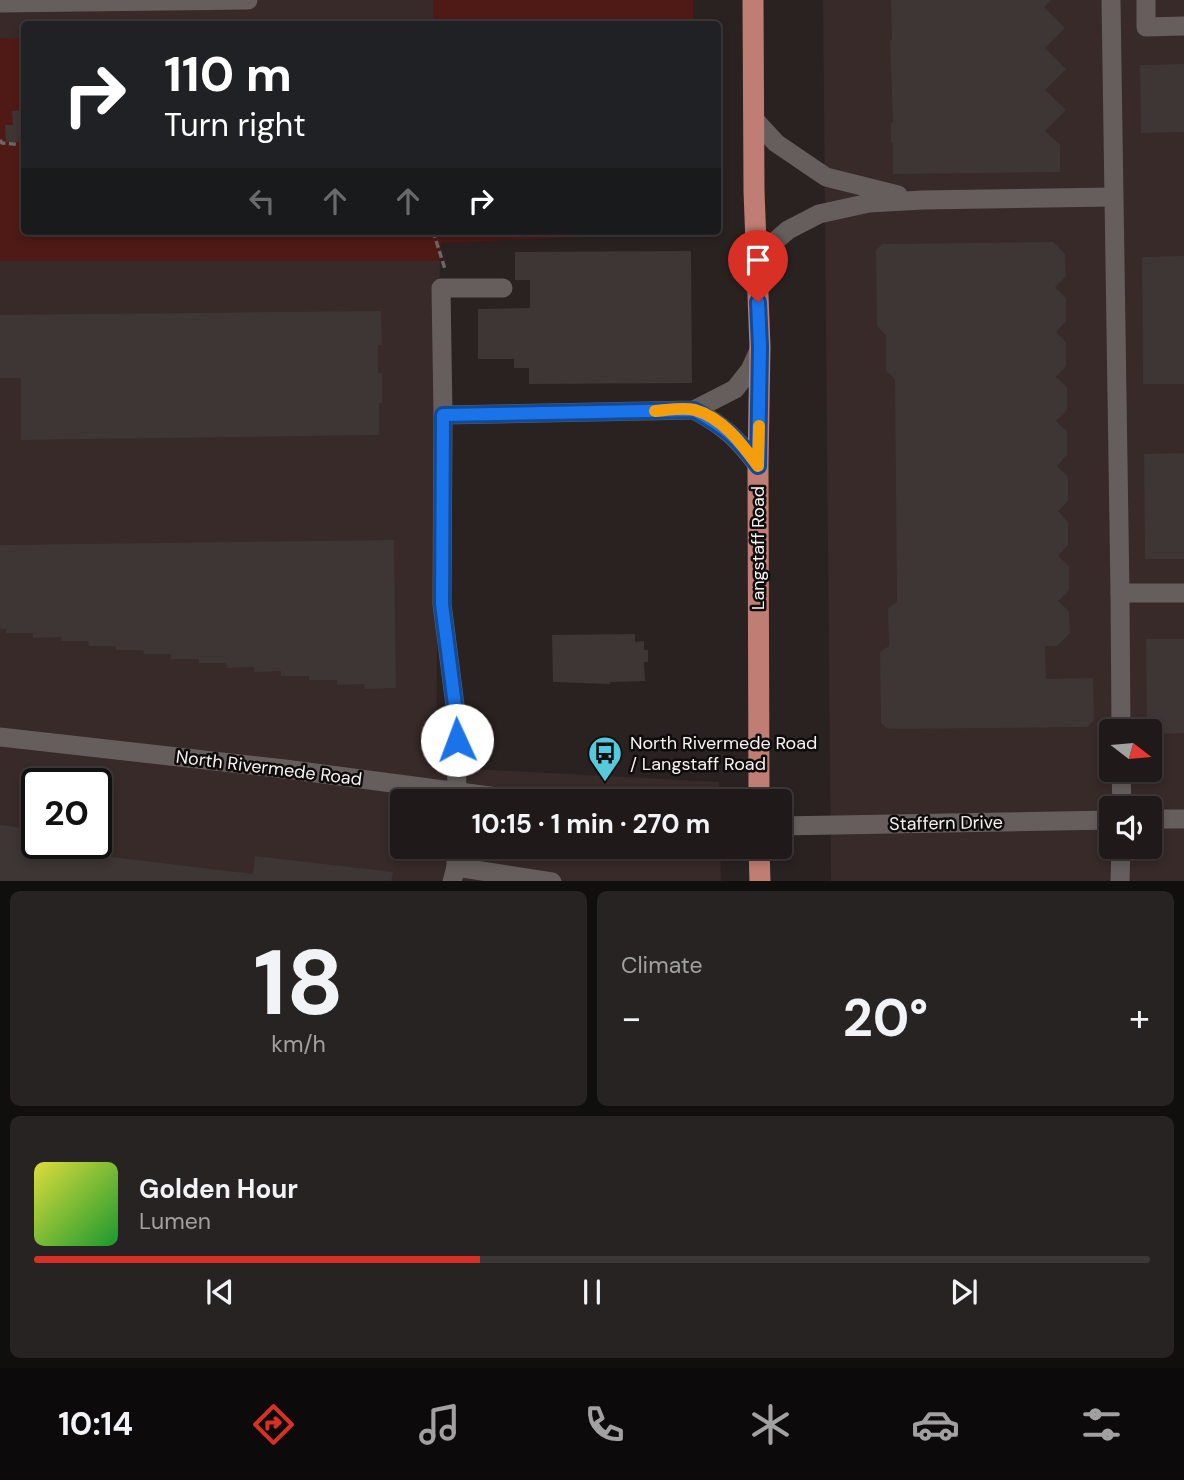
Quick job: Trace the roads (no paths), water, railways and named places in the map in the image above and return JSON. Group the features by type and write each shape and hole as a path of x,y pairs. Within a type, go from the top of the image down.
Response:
{"main road":[{"name":"Langstaff Road","path":"753,0 760,347 759,789"},
{"path":"759,859 760,881"}],"street":[{"path":"0,3 248,0"},
{"path":"1111,0 1121,719"},
{"path":"1146,0 1146,27 1184,26"},
{"path":"754,119 776,143 826,177 923,200"},
{"path":"757,257 788,230 819,214 869,203 1113,197"},
{"path":"457,789 456,713 442,604 441,288 503,288"},
{"path":"443,415 694,410 735,389 750,370 760,347"},
{"path":"694,410 722,426 740,441 758,466"},
{"path":"1120,593 1184,593"},
{"name":"North Rivermede Road","path":"0,737 285,769 408,789"},
{"path":"1162,819 1184,819"},
{"name":"Staffern Drive","path":"792,826 1099,820"},
{"path":"1120,881 1121,859"},
{"path":"454,874 552,881"}],"place":[{"name":"North Rivermede Road / Langstaff Road","path":"605,783"}]}
